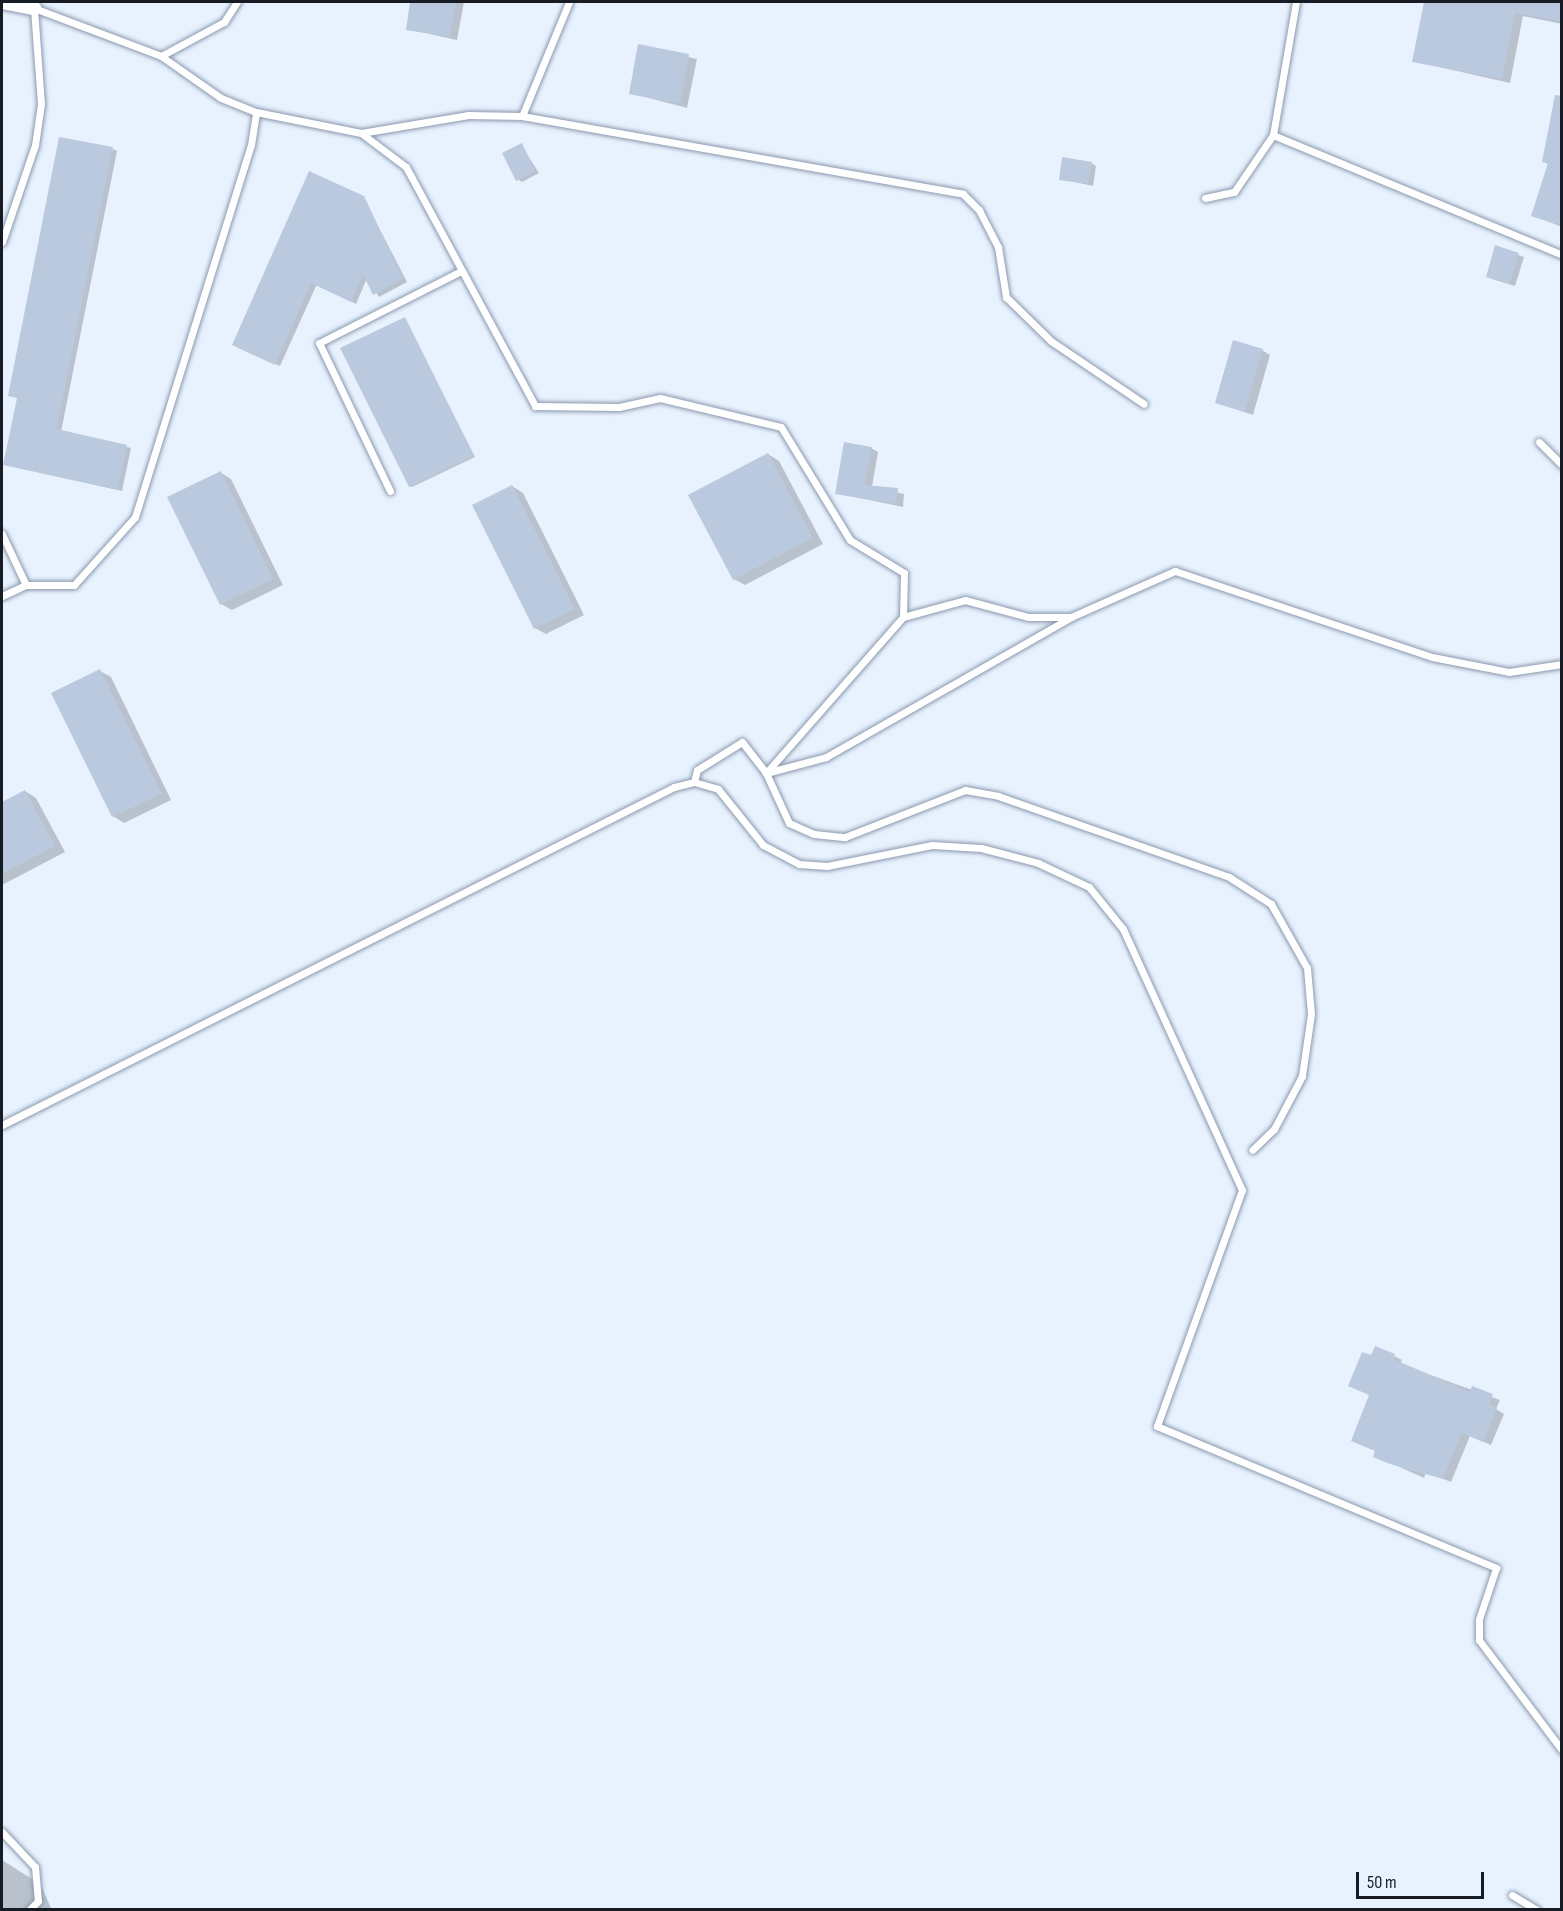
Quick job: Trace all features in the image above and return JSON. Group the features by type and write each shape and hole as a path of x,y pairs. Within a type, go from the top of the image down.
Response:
{"street":[{"path":"2,2 34,4"}],"lane":[{"path":"161,56 224,22 237,2"},
{"path":"522,116 569,2"},
{"path":"1205,198 1234,192 1273,135 1296,2"},
{"path":"2,242 35,145 41,104 34,4 161,56 221,98 256,112 361,133 468,115 522,116 963,194 979,210 998,247 1006,297 1051,341 1144,404"},
{"path":"2,596 26,585 74,585 135,517 251,145 256,112"},
{"path":"361,133 406,167 535,406 620,407 660,398 781,427 850,540 904,573 903,617"},
{"path":"1273,135 1562,255"},
{"path":"390,491 319,343 461,271"},
{"path":"1539,442 1562,465"},
{"path":"2,534 26,585"},
{"path":"766,773 826,758 1071,617 1175,571 1432,657 1509,672 1562,664"},
{"path":"766,773 903,617 965,600 1028,617 1071,617"},
{"path":"694,782 697,770 742,742 766,773 789,823 814,834 845,837 965,790 998,796 1229,877 1271,904 1307,969 1311,1014 1302,1076 1274,1129 1252,1150"},
{"path":"2,1125 663,792 694,782 718,789 763,844 799,864 827,866 932,845 981,848 1038,863 1089,887 1123,929 1242,1190 1157,1426 1496,1568 1479,1619 1479,1640 1562,1750"},
{"path":"2,1832 35,1867 38,1901 29,1910"},
{"path":"1512,1895 1537,1910"}],"building":[{"path":"410,2 456,2 450,37 406,30"},
{"path":"1424,2 1562,2 1562,14 1560,21 1515,13 1502,79 1412,62"},
{"path":"638,44 689,54 680,104 629,94"},
{"path":"1555,95 1562,96 1562,226 1531,216 1548,163 1542,162"},
{"path":"59,137 113,147 57,429 127,445 118,490 3,465 17,398 8,396"},
{"path":"522,143 535,171 516,181 502,153"},
{"path":"1062,157 1092,162 1088,184 1059,180"},
{"path":"309,171 364,196 403,279 373,295 363,274 351,302 311,283 275,365 232,345"},
{"path":"1495,245 1519,253 1510,284 1486,277"},
{"path":"405,317 474,456 409,487 340,348"},
{"path":"1233,340 1263,349 1245,412 1215,403"},
{"path":"844,442 872,447 865,485 898,488 896,504 835,494"},
{"path":"768,453 813,538 733,580 688,495"},
{"path":"221,471 273,579 220,605 167,497"},
{"path":"512,485 575,609 534,629 472,505"},
{"path":"100,669 162,794 112,817 51,693"},
{"path":"25,790 55,846 2,874 2,802"},
{"path":"1375,1346 1395,1354 1393,1359 1470,1392 1472,1386 1493,1394 1489,1404 1497,1408 1483,1442 1462,1433 1443,1479 1373,1457 1375,1451 1351,1441 1369,1395 1348,1386 1362,1352 1371,1355"}]}
